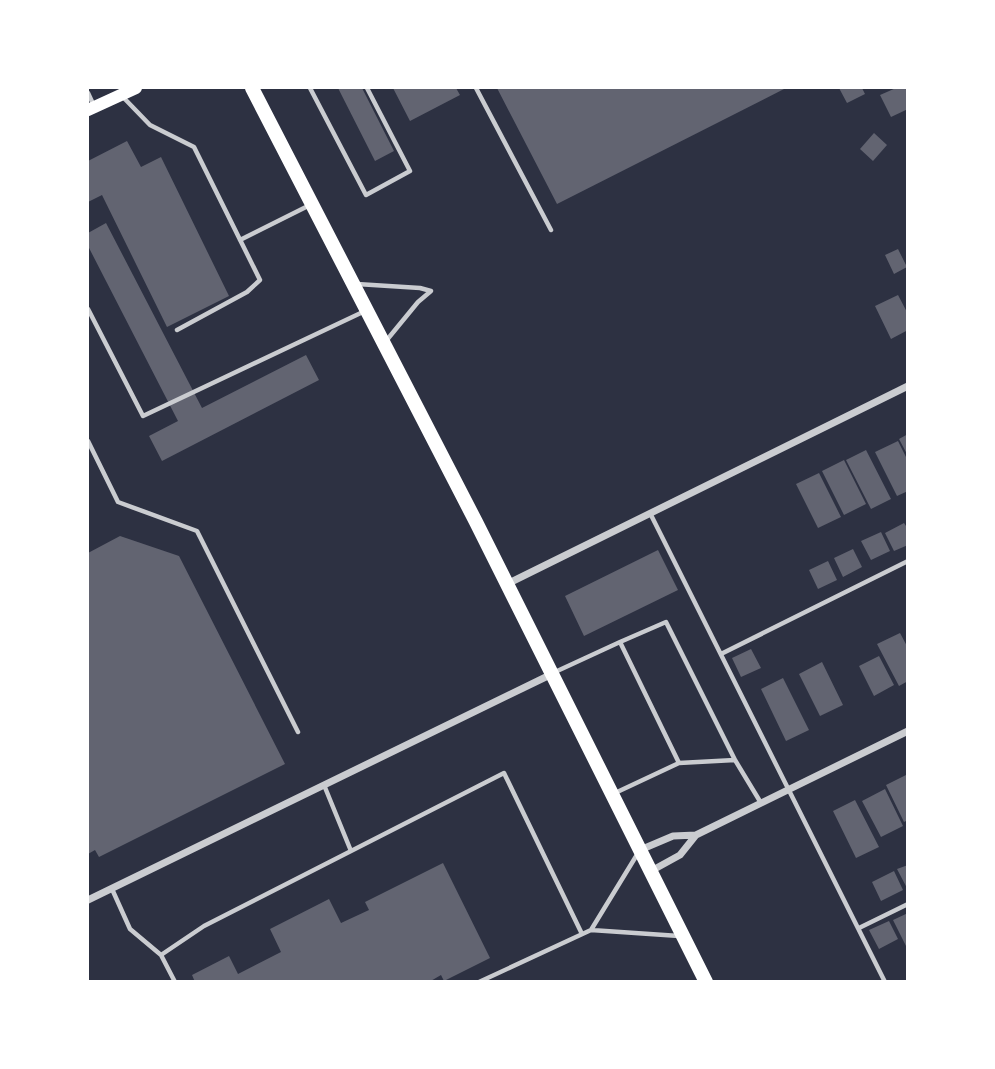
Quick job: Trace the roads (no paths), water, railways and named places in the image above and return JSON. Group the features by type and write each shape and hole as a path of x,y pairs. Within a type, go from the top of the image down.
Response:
{"main road":[{"path":"91,109 136,88"},
{"path":"252,88 507,584 706,982"}],"street":[{"path":"507,584 908,386"},
{"path":"88,900 552,674"},
{"path":"640,850 673,836 696,835 908,731"},
{"path":"651,871 680,855 696,835"}],"lane":[{"path":"310,88 366,195 411,171 367,88"},
{"path":"476,88 551,230"},
{"path":"88,93 91,109"},
{"path":"121,95 150,125 194,147 260,280 247,292 177,330"},
{"path":"240,240 311,205"},
{"path":"352,283 431,291 418,302 384,345"},
{"path":"88,309 143,416 366,310"},
{"path":"88,441 118,502 197,531 298,732"},
{"path":"650,513 885,982"},
{"path":"721,654 908,561"},
{"path":"552,674 666,622 735,760 761,803"},
{"path":"620,642 679,763"},
{"path":"612,794 679,763 735,760"},
{"path":"161,955 204,926 504,774 582,934"},
{"path":"324,785 351,851"},
{"path":"591,930 640,850"},
{"path":"111,888 130,929 161,955 175,982"},
{"path":"859,928 908,904"},
{"path":"479,982 591,930 683,937"}]}
